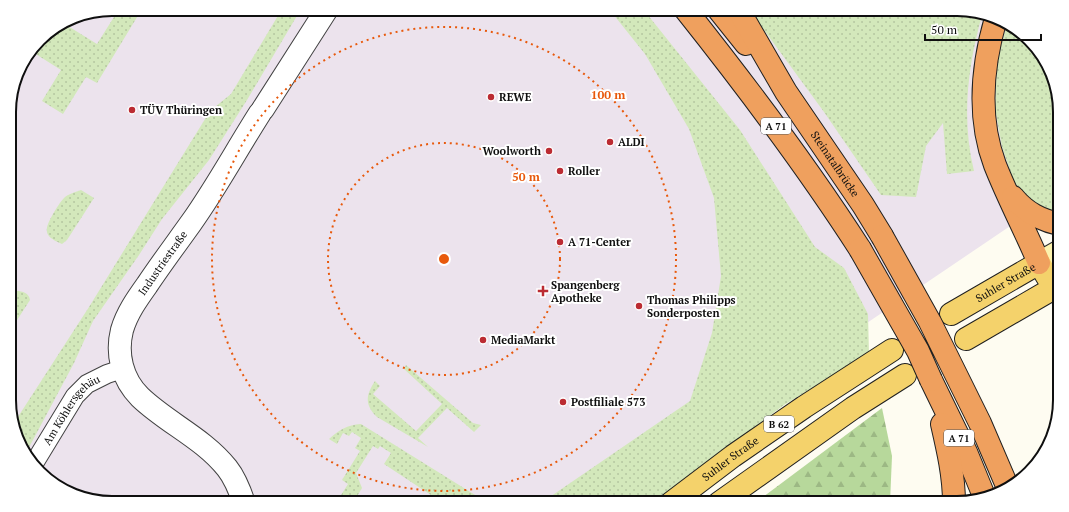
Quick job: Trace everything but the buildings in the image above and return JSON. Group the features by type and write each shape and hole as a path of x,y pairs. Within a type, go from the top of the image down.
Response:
{"highway":[{"name":"A 71","path":"690,16 778,129 836,211 860,249 918,351 966,452 983,492"},
{"name":"A 71","path":"724,16 786,92"},
{"path":"742,16 786,92"},
{"path":"994,23 986,57 983,104 985,126 995,165 1039,263"},
{"name":"Steinatalbrücke","path":"786,92 863,205 882,236 934,329 980,423 1006,482"},
{"path":"1006,189 1026,211 1053,222"},
{"path":"931,380 948,449 954,484 954,496"}],"main road":[{"name":"Suhler Straße","path":"952,314 1053,255"},
{"path":"1039,263 1053,281"},
{"path":"966,339 1053,288"},
{"name":"Suhler Straße","path":"680,496 733,456 791,416 892,350"},
{"name":"B 62","path":"729,496 854,408 905,375"}],"street":[{"name":"Industriestraße","path":"242,496 238,485 227,468 209,449 151,406 139,396 129,384 122,369 120,356 122,331 131,309 192,222 323,16"},
{"name":"Am Köhlersgehäu","path":"37,459 75,396 87,384 106,374 122,369"}],"shaded area":[{"path":"112,16 957,16 982,19 994,23 1010,32 1020,40 1037,59 1050,87 1053,112 1053,197 629,484 615,496 112,496 87,493 59,480 40,463 26,442 18,419 16,400 16,106 19,87 23,75 36,54 49,40 70,26 87,19"}],"green space":[{"path":"115,16 138,16 97,83 86,77 63,114 42,101 61,70 36,54 40,49 54,36 69,27 97,44"},
{"path":"278,16 297,16 209,160 162,219 93,321 74,363 29,447 21,431 18,417 89,307 210,111 231,94"},
{"path":"615,16 649,16 740,130 815,247 844,268 868,314 869,354 784,405 662,496 551,496 690,401 712,333 721,276 714,198 689,129 645,54"},
{"path":"755,16 957,16 981,19 973,53 967,112 970,151 974,171 947,174 943,123 926,146 916,197 881,195 824,112"},
{"path":"1005,30 1029,49 1037,59 1048,81 1053,112 1053,213 1033,205 1014,182 1002,147 995,108 997,60"},
{"path":"81,190 94,198 67,240 62,244 48,235 48,224 55,210 64,198"},
{"path":"16,291 25,293 30,300 16,322"},
{"path":"406,365 473,423 481,425 474,432 447,408 418,438 428,447 377,417 368,404 368,395 375,381 380,386 373,394 416,431 442,404 404,369"},
{"path":"882,408 892,456 890,496 764,496"},
{"path":"361,424 477,496 432,496 384,464 391,453 380,446 378,449 373,446 356,473 362,488 357,496 340,496 348,484 342,480 360,451 355,448 361,438 352,432 349,436 343,433 337,444 329,439 344,428"}],"place":[{"name":"REWE","path":"491,97"},
{"name":"TÜV Thüringen","path":"132,110"},
{"name":"ALDI","path":"610,142"},
{"name":"Woolworth","path":"549,151"},
{"name":"Roller","path":"560,171"},
{"name":"A 71-Center","path":"560,242"},
{"name":"Spangenberg Apotheke","path":"543,291"},
{"name":"Thomas Philipps Sonderposten","path":"639,306"},
{"name":"MediaMarkt","path":"483,340"},
{"name":"Postfiliale 573","path":"563,402"}]}
